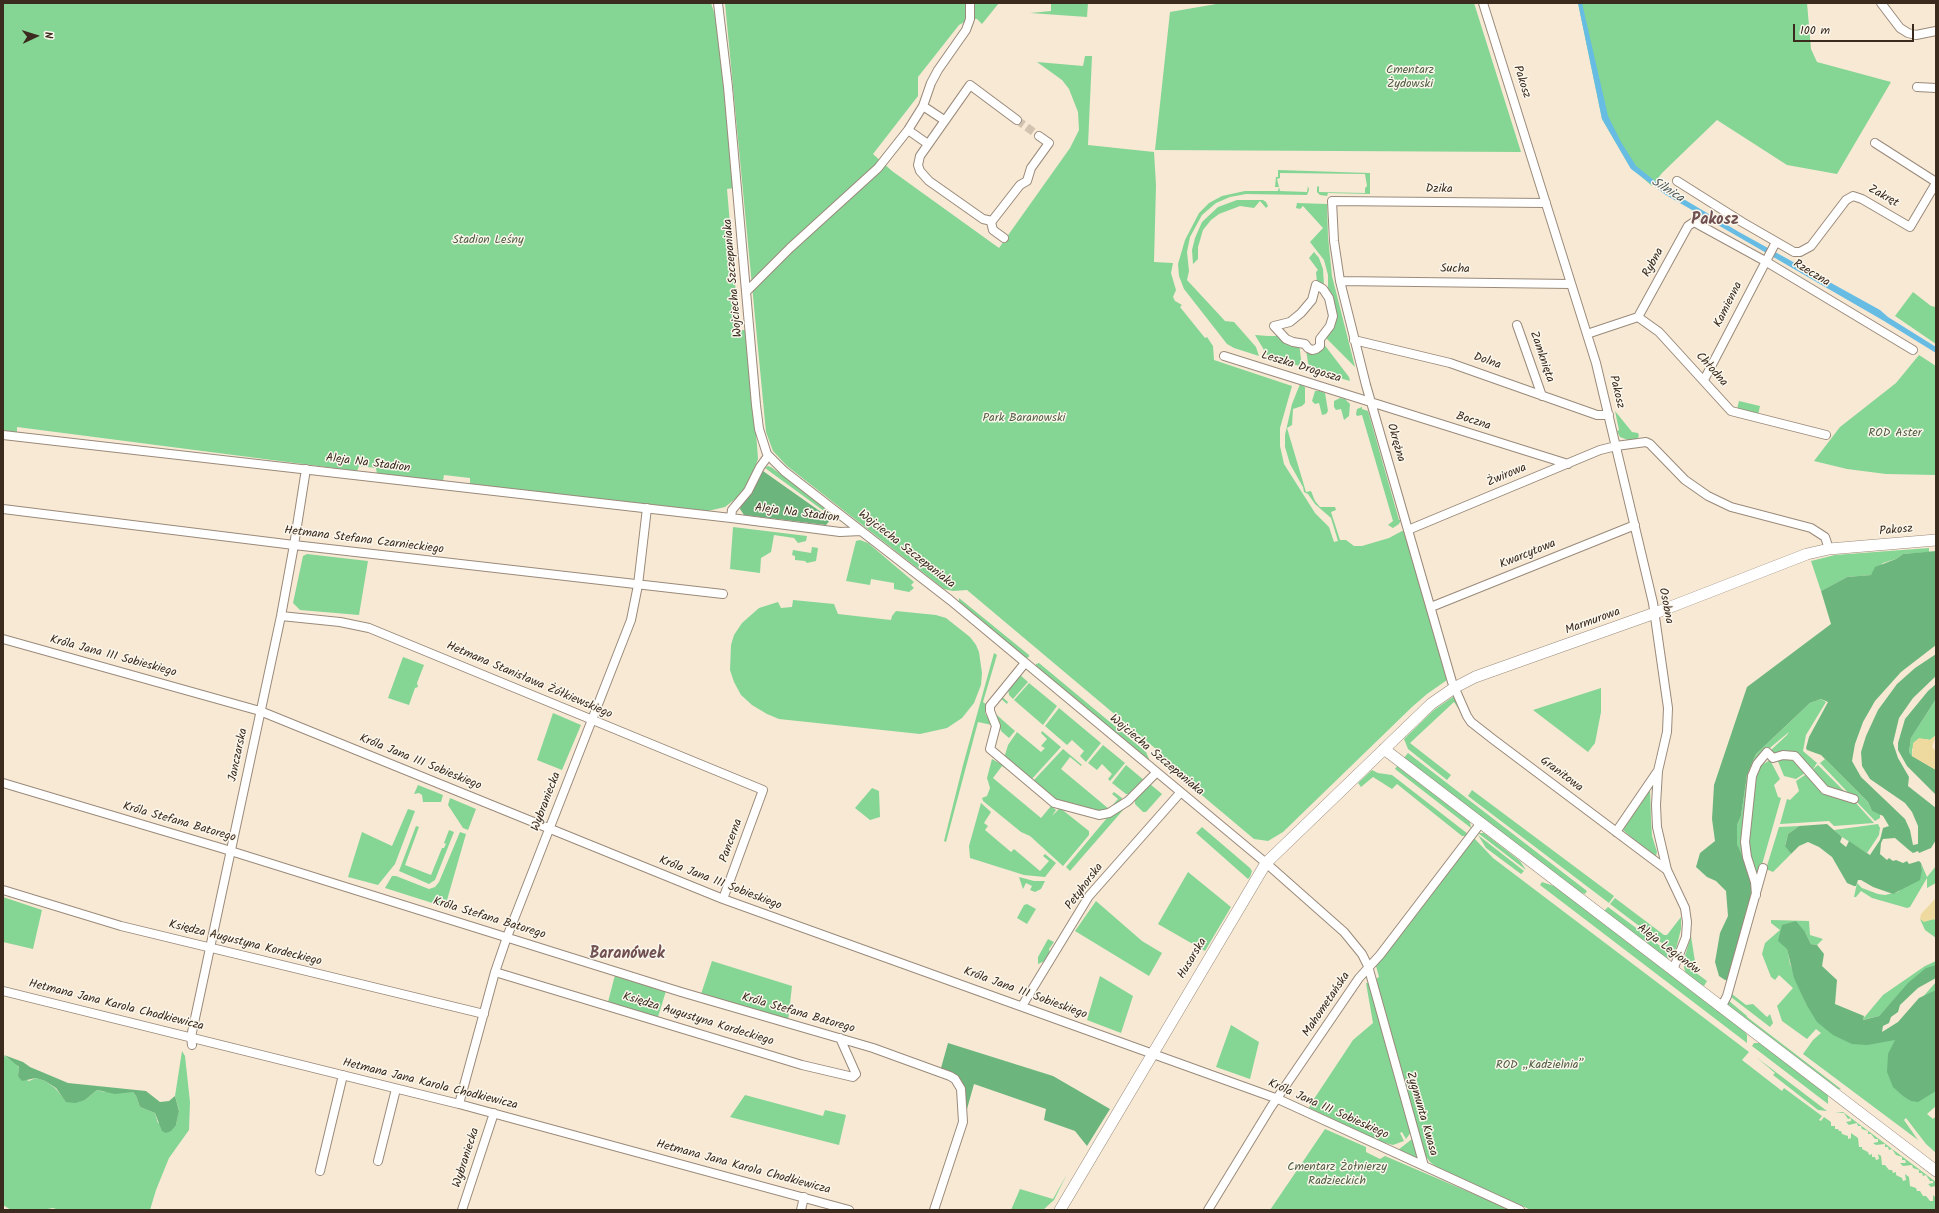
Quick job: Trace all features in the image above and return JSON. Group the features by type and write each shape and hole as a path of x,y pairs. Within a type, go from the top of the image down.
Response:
{"main road":[{"name":"Pakosz","path":"1829,550 1936,540"},
{"name":"Marmurowa","path":"1384,749 1429,706 1454,688 1479,676 1655,613 1800,556 1829,550"},
{"name":"Aleja Legionów","path":"1384,749 1480,824 1936,1171"},
{"name":"Husarska","path":"1060,1210 1266,863 1384,749"}],"street":[{"name":"Wojciecha Szczepaniaka","path":"718,3 728,87 759,429 768,456 784,471 950,600 1180,793 1266,863 1344,932 1362,954 1368,966"},
{"path":"747,291 790,248 878,168 908,130 923,106 938,70 966,30 970,19 970,3"},
{"name":"Pakosz","path":"1483,3 1587,334 1616,446"},
{"path":"1881,3 1900,28 1908,33 1916,35 1936,31"},
{"path":"991,222 983,219 922,176 918,165 920,156 970,85 1017,120"},
{"path":"1917,87 1936,88"},
{"path":"923,106 944,120"},
{"path":"908,130 928,144"},
{"path":"991,222 998,216 1020,185 1027,180 1031,168 1049,143 1039,136"},
{"path":"1875,143 1936,182"},
{"name":"Rzeczna","path":"1677,181 1774,244 1794,252"},
{"name":"Zakręt","path":"1794,252 1804,251 1810,246 1846,200 1852,196 1859,197 1910,227 1936,182"},
{"name":"Dzika","path":"1332,201 1546,203"},
{"name":"Okrężna","path":"1332,201 1334,241 1340,281 1354,340 1454,688"},
{"path":"991,222 993,230 1004,238"},
{"name":"Rzeczna","path":"1694,222 1766,259 1913,350"},
{"name":"Rybna","path":"1638,317 1688,226 1694,222"},
{"name":"Kamienna","path":"1704,380 1774,244"},
{"name":"Sucha","path":"1340,281 1571,284"},
{"path":"1316,285 1325,292 1331,302 1333,316 1330,326 1320,339 1318,347 1314,350 1310,349 1305,344 1286,339 1277,331 1274,326 1290,322 1302,314 1312,300 1316,285"},
{"path":"1587,334 1638,317"},
{"name":"Chłodna","path":"1638,317 1659,332 1731,411 1826,435"},
{"name":"Zamknięta","path":"1517,325 1542,396"},
{"name":"Dolna","path":"1354,340 1450,363 1597,415 1609,415"},
{"name":"Leszka Drogosza","path":"1224,356 1371,402"},
{"name":"Boczna","path":"1371,402 1568,464"},
{"name":"Aleja Na Stadion","path":"3,435 647,508 840,532 861,531"},
{"path":"1616,446 1648,443 1685,480 1708,496 1731,507 1811,528 1825,537 1829,550"},
{"name":"Żwirowa","path":"1408,530 1568,464 1616,446"},
{"name":"Osobna","path":"1616,446 1655,613 1668,708 1667,731 1658,771 1656,805 1657,827 1667,870 1685,908 1687,922 1686,938 1673,970"},
{"name":"Aleja Na Stadion","path":"730,518 732,510 748,491 760,467 768,456"},
{"name":"Janczarska","path":"191,1041 230,851 281,616 306,469"},
{"name":"Wybraniecka","path":"459,1104 495,972 507,938 631,620 638,585 647,508"},
{"name":"Hetmana Stefana Czarnieckiego","path":"3,510 723,594"},
{"name":"Kwarcytowa","path":"1431,607 1635,525"},
{"name":"Hetmana Stanisława Żółkiewskiego","path":"281,616 340,622 369,628 763,790"},
{"name":"Króla Jana III Sobieskiego","path":"3,639 260,711 723,899 1278,1099 1424,1166"},
{"path":"1025,663 990,706 990,711 996,726 990,749 1054,803 1099,814 1112,812 1128,801 1156,773"},
{"name":"Granitowa","path":"1454,688 1467,716 1473,724 1667,870"},
{"path":"1756,895 1755,882 1747,857 1745,842 1752,776 1757,764 1767,752 1773,758 1784,755 1795,756 1825,790 1854,799"},
{"name":"Osobna","path":"1616,832 1658,771"},
{"name":"Króla Stefana Batorego","path":"3,783 230,851 830,1037 840,1038 873,1048 950,1076 955,1079 961,1089 963,1122 934,1210"},
{"name":"Pancerna","path":"723,899 763,790"},
{"name":"Petyhorska","path":"1022,1006 1089,896 1180,793"},
{"name":"Mahometańska","path":"1208,1210 1271,1107 1278,1099 1368,966 1380,955 1480,824"},
{"path":"1721,1008 1727,996 1763,868"},
{"name":"Księdza Augustyna Kordeckiego","path":"3,890 121,926 484,1014"},
{"name":"Zygmunta Kwasa","path":"1368,966 1424,1166 1520,1210"},
{"name":"Księdza Augustyna Kordeckiego","path":"495,972 802,1064 853,1077 856,1074 840,1038"},
{"name":"Hetmana Jana Karola Chodkiewicza","path":"3,991 191,1041 343,1075 494,1113 849,1210"},
{"path":"320,1171 343,1075"},
{"path":"378,1161 396,1089"},
{"name":"Wybraniecka","path":"462,1210 494,1113"},
{"path":"801,1210 804,1197"}],"green space":[{"name":"Stadion Leśny","path":"3,3 711,3 719,32 734,188 727,189 739,330 747,330 757,445 758,459 749,484 739,496 725,507 708,511 470,484 470,478 444,475 443,481 377,474 376,468 359,466 357,471 17,427 17,432 3,431"},
{"name":"Park Baranowski","path":"725,3 999,3 982,24 977,19 970,19 959,25 918,77 918,96 873,154 892,171 999,248 1070,148 1079,130 1078,112 1069,89 1062,80 1037,62 1083,66 1085,56 1092,56 1088,145 1154,152 1156,185 1154,262 1173,263 1171,273 1176,290 1173,297 1175,301 1182,305 1180,307 1205,338 1207,337 1213,346 1214,360 1292,386 1280,428 1280,446 1284,464 1315,513 1329,527 1334,542 1338,541 1331,518 1315,504 1308,494 1304,492 1303,487 1290,464 1285,447 1285,435 1292,404 1300,384 1305,387 1305,403 1302,406 1293,409 1292,425 1287,428 1306,492 1311,491 1315,501 1320,507 1335,507 1336,510 1331,512 1340,540 1346,540 1354,546 1362,546 1389,538 1402,531 1405,531 1447,680 1412,707 1283,832 1268,841 1254,839 1160,760 1156,749 967,590 953,591 944,589 787,466 773,451 766,432"},
{"path":"1051,3 1088,3 1087,17 1030,13 1051,11"},
{"name":"Cmentarz Żydowski","path":"1222,3 1474,3 1521,152 1155,150 1170,12"},
{"path":"1578,3 1807,3 1811,49 1817,62 1891,82 1837,174 1787,165 1717,120 1662,173 1652,186 1630,167 1602,119"},
{"path":"1278,170 1370,173 1370,194 1328,193 1327,196 1320,195 1317,192 1317,187 1319,186 1319,192 1365,193 1365,188 1367,186 1365,174 1280,173 1280,178 1277,179 1279,187 1275,187 1276,177 1278,177"},
{"path":"1308,186 1309,190 1307,195 1246,194 1230,197 1216,203 1202,215 1190,237 1187,252 1189,271 1187,280 1225,321 1234,322 1256,347 1259,356 1234,348 1227,344 1184,289 1179,276 1178,264 1185,240 1199,213 1209,203 1222,196 1245,191 1278,191 1279,187 1280,191 1307,192"},
{"path":"1237,200 1263,200 1268,206 1266,208 1260,201 1254,208 1240,206 1219,214 1211,220 1203,230 1198,247 1198,259 1193,264 1192,250 1195,238 1202,222 1218,207"},
{"path":"1297,203 1327,204 1328,237 1332,276 1355,367 1323,335 1332,321 1325,292 1328,287 1328,275 1324,260 1310,242 1323,228 1303,206 1300,209 1296,208"},
{"path":"1314,252 1319,258 1323,269 1324,286 1317,282 1316,272 1318,270 1309,258"},
{"path":"1913,292 1931,306 1936,307 1936,344 1895,316"},
{"path":"1255,335 1281,336 1299,343 1302,367 1267,355"},
{"path":"1320,339 1349,377 1350,381 1309,369 1305,344 1312,350"},
{"name":"ROD Aster","path":"1919,355 1936,366 1936,475 1886,474 1847,469 1814,461 1840,427 1896,383"},
{"path":"1315,391 1325,393 1328,411 1326,414 1322,415 1319,403 1315,404 1312,401"},
{"path":"1340,398 1345,399 1350,404 1349,416 1344,420 1341,409 1336,410 1334,407 1334,401"},
{"path":"1739,401 1760,406 1758,415 1737,409"},
{"path":"1362,407 1362,409 1368,411 1399,520 1401,520 1399,524 1393,528 1388,525 1393,521 1362,415 1357,416 1356,414 1357,409"},
{"path":"1615,411 1632,432 1638,433 1639,436 1637,439 1628,440 1620,437 1617,431 1619,430"},
{"path":"768,466 835,515 832,517 765,468"},
{"path":"763,471 831,519 826,525 744,515 740,509 741,504 754,488"},
{"path":"733,527 807,536 806,541 798,543 794,538 774,535 771,552 761,558 760,573 730,569"},
{"path":"860,540 868,543 914,582 911,585 914,588 909,592 894,589 894,583 871,579 870,585 846,581 856,541"},
{"path":"812,547 818,548 816,561 807,563 805,561 795,560 795,556 792,555 793,550 811,553"},
{"path":"1929,548 1929,552 1903,554 1896,559 1883,563 1871,575 1847,577 1821,591 1811,561 1835,555"},
{"path":"1936,551 1936,645 1901,672 1875,701 1863,722 1855,744 1852,761 1861,777 1905,819 1910,830 1913,845 1918,844 1918,826 1912,812 1905,803 1870,779 1862,766 1861,752 1866,736 1878,710 1897,684 1915,668 1936,654 1936,676 1913,698 1899,718 1893,743 1898,758 1909,777 1908,786 1936,808 1936,840 1931,848 1919,853 1918,851 1913,853 1895,838 1883,839 1880,854 1887,860 1889,858 1893,861 1896,860 1903,863 1907,861 1909,864 1919,861 1921,863 1922,870 1920,880 1893,894 1873,887 1861,880 1858,880 1856,886 1854,886 1847,883 1832,857 1819,847 1808,842 1799,846 1791,854 1785,846 1788,834 1799,826 1827,824 1842,837 1840,842 1846,847 1849,841 1870,855 1880,840 1883,828 1889,826 1883,816 1872,811 1868,802 1821,755 1807,750 1806,748 1809,737 1828,702 1821,699 1810,703 1756,754 1747,775 1741,816 1737,825 1737,844 1750,875 1750,904 1729,981 1725,980 1719,976 1715,962 1720,933 1728,916 1726,891 1716,881 1707,877 1696,867 1700,853 1715,841 1712,819 1714,785 1747,687 1831,624 1821,591 1847,577 1871,575 1875,567 1896,559 1903,554"},
{"path":"307,554 368,561 359,615 300,610 293,603 303,556"},
{"path":"959,598 1029,655 1029,657 1026,658 959,602"},
{"path":"793,600 834,604 838,614 891,620 896,611 936,615 946,618 970,637 979,652 982,673 981,685 974,703 962,718 947,728 920,734 779,719 767,714 752,705 741,695 734,682 730,670 731,645 734,635 742,623 759,608 778,602 781,608 792,607"},
{"path":"994,653 997,655 983,702 986,704 985,713 992,725 978,722 946,842 944,841 963,765"},
{"path":"403,657 424,665 417,683 418,687 415,688 409,705 388,698"},
{"path":"1039,663 1146,752 1149,759 1147,759 1036,666 1036,664"},
{"path":"1019,674 1028,682 1013,699 1009,695 1008,689"},
{"path":"1029,683 1057,706 1043,725 1014,700"},
{"path":"1936,684 1936,699 1911,738 1909,752 1912,756 1936,770 1936,795 1907,766 1898,750 1898,743 1905,719 1928,691"},
{"path":"1601,688 1601,712 1595,743 1588,752 1533,710"},
{"path":"1000,695 1008,702 1007,704 1000,698 990,709"},
{"path":"1454,696 1461,710 1460,711 1454,702 1410,743 1451,775 1447,780 1408,749 1404,739 1434,710"},
{"path":"1821,699 1826,702 1806,735 1803,751 1817,763 1813,769 1810,770 1801,759 1774,755 1771,750 1789,732 1759,757 1746,815 1753,891 1749,914 1737,844 1737,825 1741,816 1747,775 1756,754 1810,703"},
{"path":"1936,699 1936,735 1930,740 1925,739 1912,749 1912,756 1909,752 1911,738"},
{"path":"1059,708 1101,743 1086,762 1080,756 1084,751 1072,740 1067,745 1045,726"},
{"path":"990,709 1015,731 1009,738 1001,731 997,719"},
{"path":"553,713 581,725 562,770 537,760"},
{"path":"1042,731 1061,747 1031,780 1004,758 1008,745 1017,732 1041,752 1045,748 1041,746 1047,739 1041,733"},
{"path":"1103,745 1125,763 1110,781 1108,779 1112,774 1102,764 1097,770 1088,763"},
{"path":"1063,749 1082,765 1081,766 1070,757 1061,769 1109,809 1118,799 1112,794 1114,792 1122,798 1121,801 1105,812 1054,800 1033,781"},
{"path":"1408,753 1587,891 1585,894 1579,892 1403,759"},
{"path":"1790,756 1805,773 1796,779 1784,776 1777,759"},
{"path":"992,759 1006,767 1005,768 1002,766 993,778 1041,818 1051,806 1056,810 1052,816 1060,808 1089,831 1089,835 1063,866 1030,836 1021,832 983,801 982,798 987,796 990,788 987,778"},
{"path":"1825,759 1868,802 1872,811 1880,814 1880,818 1875,821 1820,763"},
{"path":"1770,760 1780,779 1774,785 1778,797 1781,798 1757,882 1749,853 1752,787 1760,766"},
{"path":"1126,765 1145,781 1129,794 1126,794 1112,783"},
{"path":"1818,765 1850,797 1831,791 1811,771"},
{"path":"1397,766 1470,822 1471,828 1395,769"},
{"path":"1372,770 1378,773 1392,775 1468,834 1466,836 1462,836 1397,784 1392,789 1373,777 1361,787 1358,783"},
{"path":"1808,773 1814,781 1855,802 1874,823 1834,826 1829,821 1780,824 1787,799 1790,800 1799,791 1796,781"},
{"path":"1150,784 1162,794 1146,812 1143,812 1135,804 1135,800"},
{"path":"418,785 443,795 441,802 423,802 422,795 419,793 414,794"},
{"path":"872,788 879,791 880,817 870,820 855,808"},
{"path":"1650,788 1652,836 1657,852 1656,856 1653,856 1623,830"},
{"path":"1472,790 1614,896 1609,903 1468,796"},
{"path":"450,798 476,809 468,830 463,828 448,805"},
{"path":"981,803 991,812 984,823 988,826 985,830 1011,852 1014,849 1040,871 1049,861 1043,856 1045,854 1056,863 1045,877 1024,875 970,858 969,846"},
{"path":"408,809 415,811 395,864 378,885 348,877 362,832 392,846"},
{"path":"1124,809 1070,871 1066,867 1107,818"},
{"path":"1878,824 1880,828 1879,835 1867,853 1834,830"},
{"path":"416,826 419,827 405,865 431,875 442,848 444,848 446,844 444,843 449,830 454,832 435,880 429,884 399,871"},
{"path":"1799,826 1788,834 1785,845 1791,854 1773,872 1766,869 1779,827"},
{"path":"1202,827 1250,868 1252,871 1248,879 1196,833"},
{"path":"460,832 466,834 445,907 385,888 392,876 396,876 429,889 435,887 439,882"},
{"path":"1478,833 1484,833 1520,861 1526,870"},
{"path":"1478,835 1524,871 1521,874 1486,848"},
{"name":"ROD „Kadzielnia”","path":"1474,838 1493,858 1749,1052 1742,1060 1782,1091 1784,1088 1822,1116 1819,1120 1821,1121 1824,1117 1831,1122 1831,1126 1835,1126 1835,1129 1838,1129 1842,1134 1848,1136 1848,1139 1851,1138 1851,1133 1858,1138 1859,1147 1862,1147 1862,1149 1868,1152 1869,1155 1872,1154 1872,1157 1875,1157 1876,1160 1879,1159 1878,1154 1881,1156 1882,1165 1885,1165 1889,1170 1892,1170 1893,1173 1896,1172 1896,1175 1902,1178 1903,1181 1906,1180 1905,1174 1909,1177 1910,1186 1916,1188 1917,1191 1920,1191 1923,1196 1926,1196 1930,1201 1933,1201 1933,1195 1936,1198 1936,1210 1531,1210 1439,1169 1430,1162 1424,1154 1376,990 1377,978 1379,977 1376,966"},
{"path":"1921,863 1927,877 1936,866 1936,883 1927,888 1927,878 1910,907 1907,908 1872,898 1861,891 1856,897 1854,897 1857,883 1862,888 1878,894 1885,895 1898,892 1922,870"},
{"path":"1188,872 1231,907 1205,951 1158,924"},
{"path":"1019,877 1034,881 1045,881 1041,889 1035,892 1030,890 1032,886 1026,883 1023,889"},
{"path":"1542,882 1554,886 1744,1031 1747,1035 1747,1043 1540,885"},
{"path":"3,897 42,910 33,949 3,942"},
{"path":"1615,898 1664,935 1667,935 1681,917 1681,929 1675,953 1610,904"},
{"path":"1096,901 1142,941 1162,953 1149,976 1075,931"},
{"path":"1027,904 1036,909 1027,924 1017,918 1024,905"},
{"path":"1608,907 1675,957 1668,959 1663,956 1604,911"},
{"path":"1920,919 1924,921 1934,919 1936,921 1936,938 1925,930"},
{"path":"1771,920 1809,921 1810,935 1823,939 1817,945 1811,944 1805,932 1787,948 1790,964 1806,1004 1874,1040 1899,1024 1936,982 1936,1106 1927,1114 1933,1119 1936,1116 1936,1153 1926,1144 1906,1118 1904,1120 1918,1140 1803,1054 1813,1040 1821,1033 1816,1029 1807,1039 1782,1021 1777,1006 1793,988 1779,975 1775,980 1771,977 1762,954 1765,943 1780,930 1771,923"},
{"path":"1796,921 1805,932 1811,944 1817,945 1824,954 1822,966 1837,980 1835,1004 1864,1016 1863,1020 1879,1016 1908,983 1926,968 1936,965 1936,978 1918,988 1900,1005 1898,1012 1891,1017 1889,1023 1883,1026 1882,1032 1898,1022 1919,998 1936,990 1936,1091 1918,1102 1911,1101 1893,1087 1887,1072 1888,1054 1895,1040 1867,1045 1852,1044 1833,1035 1817,1022 1806,1004 1794,978 1787,949 1778,941 1782,925"},
{"path":"1691,936 1696,968 1684,959"},
{"path":"1048,939 1054,942 1049,949 1050,953 1045,961 1038,964 1038,957"},
{"path":"712,961 792,986 788,1021 701,994"},
{"path":"1936,961 1936,965 1897,996 1879,1016 1862,1020 1883,995 1925,966"},
{"path":"1683,963 1707,981 1704,986 1689,978"},
{"path":"615,975 666,991 658,1017 608,1002"},
{"path":"1100,976 1133,996 1121,1033 1087,1020"},
{"path":"1366,983 1368,983 1375,1002 1411,1132 1406,1139 1402,1132 1400,1133 1404,1141 1393,1145 1381,1142 1309,1108 1353,1040 1373,1023"},
{"path":"1732,994 1746,1005 1753,1004 1767,1017 1770,1014 1773,1023 1770,1027 1731,997"},
{"path":"1728,1000 1747,1017 1841,1089 1835,1089 1726,1006"},
{"path":"1231,1025 1259,1042 1250,1079 1216,1067"},
{"path":"948,1043 1053,1076 1110,1109 1087,1146 1075,1131 1044,1120 1046,1109 974,1084 967,1109 964,1105 964,1088 961,1080 954,1074 941,1068"},
{"path":"1754,1043 1760,1043 1828,1095 1828,1104 1752,1046"},
{"path":"182,1051 185,1056 190,1102 189,1130 169,1158 156,1190 150,1210 59,1210 53,1208 42,1210 11,1210 3,1205 3,1055 16,1064 19,1068 18,1076 29,1081 36,1078 45,1081 55,1088 67,1102 85,1100 97,1090 104,1092 133,1092 140,1107 155,1113 158,1123 176,1125 179,1110 175,1096"},
{"path":"4,1055 23,1062 30,1067 68,1083 146,1091 160,1102 169,1101 175,1096 179,1111 176,1125 171,1131 166,1133 162,1131 155,1113 140,1107 133,1092 115,1094 97,1090 85,1100 75,1103 66,1102 56,1088 45,1081 36,1078 22,1081 18,1076 19,1067"},
{"path":"1756,1057 1827,1111 1818,1110 1773,1075 1775,1073"},
{"path":"745,1095 823,1116 825,1110 846,1115 839,1145 730,1117"},
{"path":"1843,1112 1851,1118 1848,1119 1844,1113 1835,1113"},
{"path":"1851,1118 1936,1182 1936,1186 1931,1187 1928,1184 1933,1183 1933,1181 1930,1181 1926,1175 1923,1176 1922,1173 1919,1173 1919,1170 1913,1168 1912,1165 1903,1166 1900,1163 1906,1163 1905,1160 1902,1160 1902,1157 1896,1155 1892,1149 1889,1150 1888,1147 1885,1147 1885,1144 1876,1145 1873,1143 1878,1142 1878,1139 1875,1139 1871,1134 1868,1134 1868,1131 1862,1129 1857,1123 1849,1125 1846,1122 1851,1121"},
{"name":"Cmentarz Żołnierzy Radzieckich","path":"1325,1129 1366,1147 1366,1152 1380,1159 1385,1156 1511,1210 1270,1210"},
{"path":"1412,1139 1419,1157 1418,1160 1398,1150"},
{"path":"1067,1174 1054,1200 1043,1210 1011,1210 1020,1189 1053,1199"}],"sand":[{"path":"1936,735 1932,747 1936,751 1936,770 1912,756 1913,743 1919,738 1930,740"},
{"path":"1936,898 1936,921 1934,919 1924,922 1920,919 1921,914"}],"water":[{"name":"Silnica","path":"1578,3 1582,3 1608,116 1621,142 1636,166 1660,185 1739,232 1880,310 1888,317 1936,347 1936,353 1884,321 1666,195 1631,169 1602,119"}],"tunnel":[{"path":"1017,120 1039,136"}],"district":[{"name":"Pakosz","path":"1715,221"},
{"name":"Baranówek","path":"627,955"}]}
